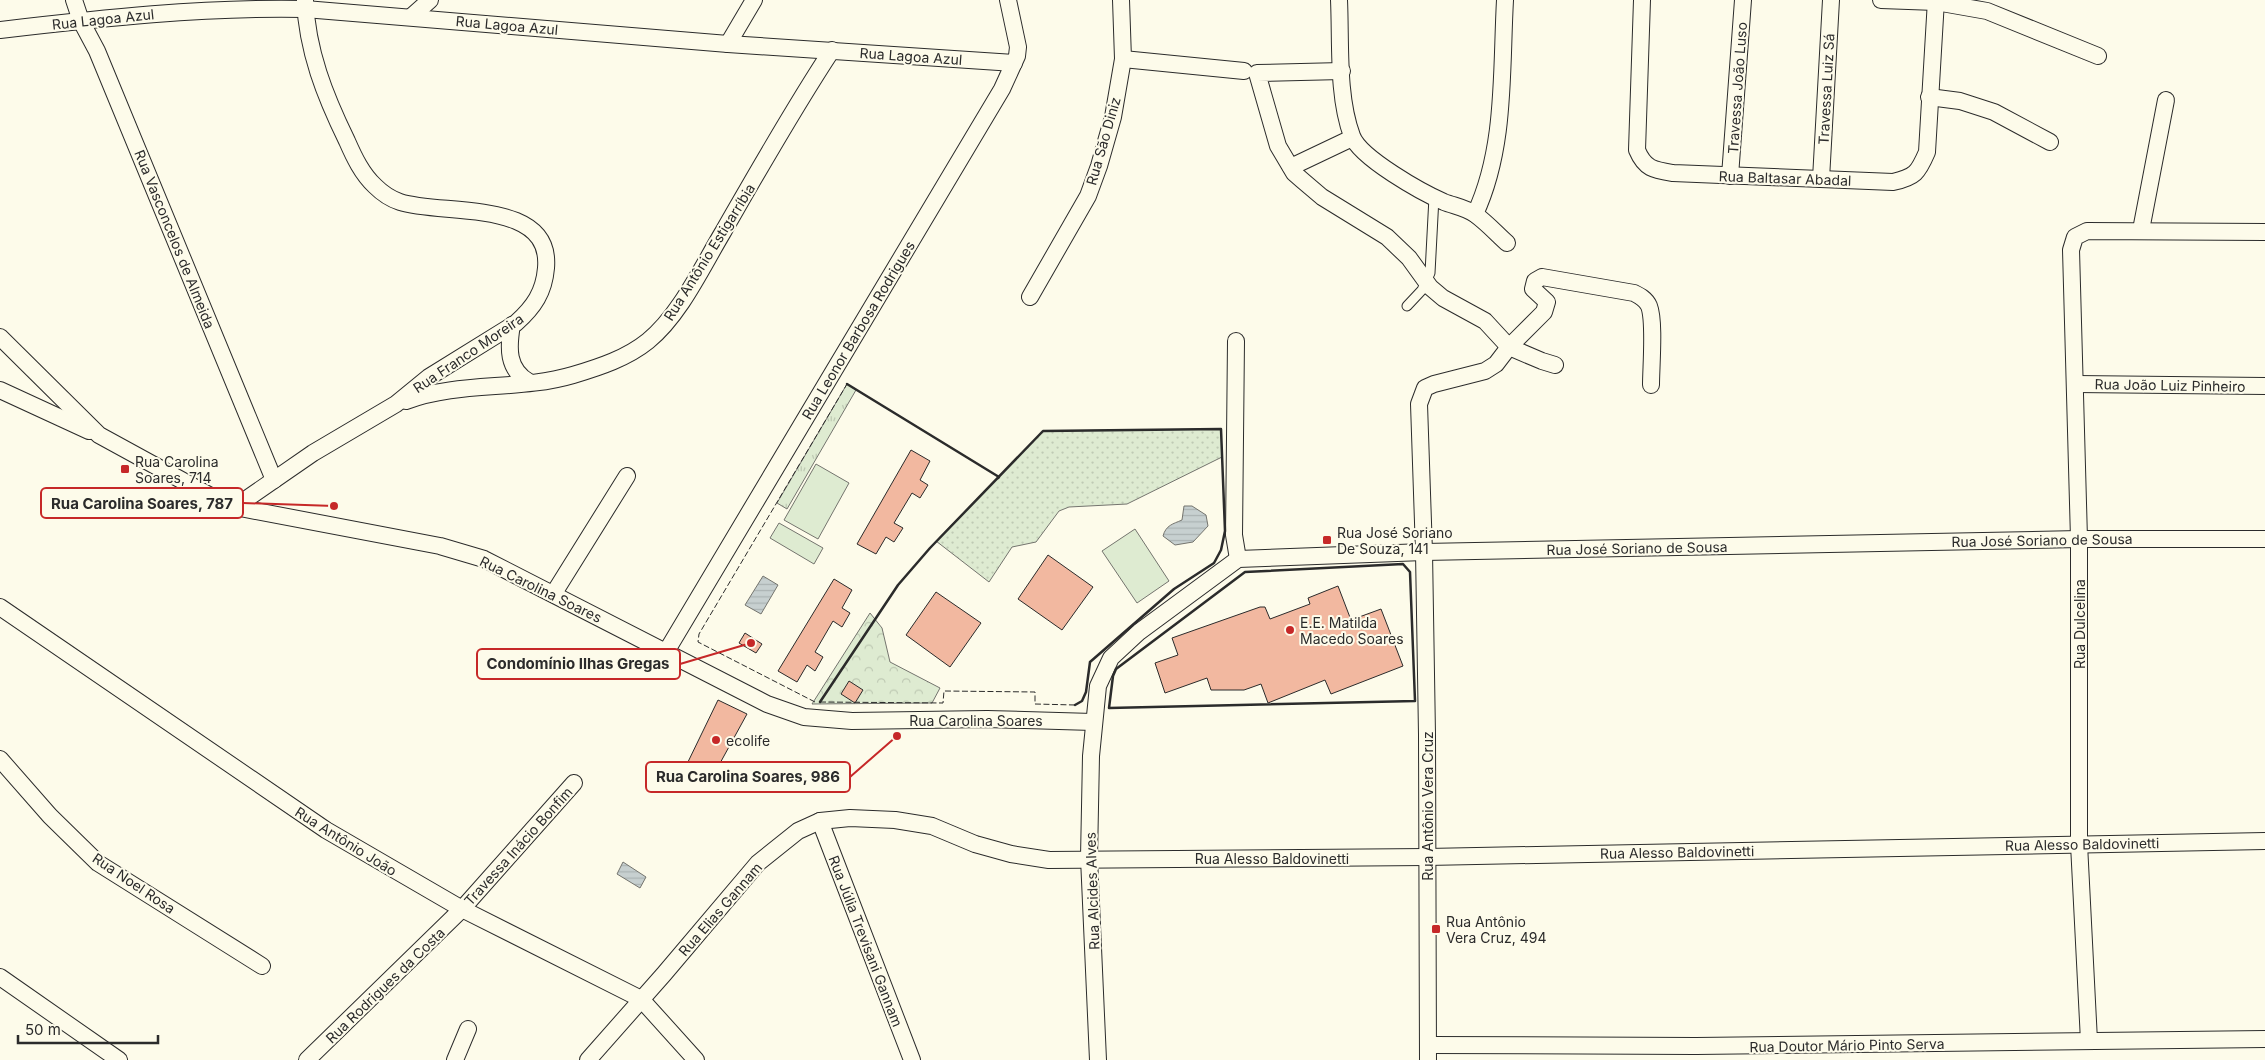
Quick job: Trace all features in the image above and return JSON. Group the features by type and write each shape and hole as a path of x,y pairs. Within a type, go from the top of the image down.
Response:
{"street":[{"name":"Rua Vasconcelos de Almeida","path":"74,0 81,20 97,51 274,480"},
{"path":"411,17 430,0"},
{"path":"728,44 754,0"},
{"name":"Rua Leonor Barbosa Rodrigues","path":"666,652 1002,89 1014,64 1018,46 1008,0"},
{"name":"Rua São Diniz","path":"1030,297 1088,196 1099,166 1113,117 1123,59 1122,0"},
{"path":"1339,0 1343,99 1352,138 1359,147 1376,161 1434,197 1475,214 1507,243"},
{"path":"1475,214 1485,191 1496,146 1505,0"},
{"name":"Rua Baltasar Abadal","path":"1642,0 1636,150 1642,162 1655,170 1730,176 1893,182 1909,178 1919,170 1927,152 1936,1"},
{"name":"Travessa João Luso","path":"1730,176 1743,0"},
{"name":"Travessa Luiz Sá","path":"1821,179 1830,0"},
{"path":"1881,0 1936,1 1988,11 2098,56"},
{"name":"Rua Lagoa Azul","path":"0,30 81,20 305,4 411,17 728,44 1014,64"},
{"name":"Rua Franco Moreira","path":"235,507 313,453 396,404 429,377 512,325 529,312 537,301 542,288 546,257 540,238 525,224 516,220 400,202 375,186 364,174 325,95 310,42 305,4"},
{"name":"Rua Antônio Estigarríbia","path":"396,404 447,390 529,382 573,375 620,358 649,340 660,329 690,287 785,125 832,50"},
{"path":"1123,59 1251,72 1342,71"},
{"path":"1251,72 1278,146 1290,167 1302,180 1322,197 1366,223 1401,248 1425,282 1443,298 1485,321 1509,347 1542,362 1555,365"},
{"path":"1929,97 1960,102 1994,112 2050,142"},
{"path":"2166,100 2141,230 2265,232"},
{"path":"1290,167 1352,138"},
{"name":"Rua Dulcelina","path":"2089,1041 2079,844 2079,538 2071,250 2075,237 2088,231 2141,230"},
{"path":"1509,347 1544,312 1547,306 1545,298 1534,289 1535,281 1539,277 1634,293 1643,298 1649,306 1651,318 1651,385"},
{"path":"512,325 510,359 514,370 529,382"},
{"path":"1093,722 1098,686 1111,658 1139,632 1238,559 1234,535 1236,341"},
{"name":"Rua Carolina Soares","path":"2,345 99,435 170,475 235,507 440,546 484,559 554,593 767,704 804,717 852,721 988,720 1093,722"},
{"name":"Rua Antônio Vera Cruz","path":"1428,1053 1428,857 1424,552 1419,404 1425,388 1485,371 1496,364 1509,347"},
{"name":"Rua João Luiz Pinheiro","path":"2076,384 2265,386"},
{"path":"0,390 99,435"},
{"path":"554,593 627,476"},
{"name":"Rua José Soriano de Sousa","path":"1238,559 1424,552 2079,538 2265,539"},
{"name":"Rua Antônio João","path":"0,607 326,830 462,909 641,999 696,1060"},
{"name":"Rua Alcides Alves","path":"1093,722 1089,858 1098,1060"},
{"name":"Rua Noel Rosa","path":"0,759 50,816 98,863 262,966"},
{"name":"Travessa Inácio Bonfim","path":"462,909 574,783"},
{"name":"Rua Elias Gannam","path":"588,1060 664,974 758,862 798,831 820,821 850,818 895,820 932,826 975,844 1011,854 1049,860 1089,858"},
{"name":"Rua Júlia Trevisani Gannam","path":"820,821 912,1060"},
{"name":"Rua Alesso Baldovinetti","path":"1089,858 1428,857 2265,841"},
{"name":"Rua Rodrigues da Costa","path":"307,1060 462,909"},
{"path":"0,977 119,1060"},
{"path":"455,1060 468,1029"},
{"name":"Rua Doutor Mário Pinto Serva","path":"1428,1053 1696,1046 2265,1040"}],"lane":[{"path":"1407,306 1422,290 1430,273 1434,197"}],"green space":[{"path":"847,384 856,390 787,509 777,503"},
{"path":"1221,429 1222,457 1127,504 1069,507 1059,511 1036,542 1012,547 989,582 936,541 1043,431"},
{"path":"816,464 849,483 818,539 784,520"},
{"path":"779,523 823,548 814,564 770,538"},
{"path":"1135,529 1169,581 1137,603 1102,551"},
{"path":"870,613 882,628 890,662 940,688 932,703 812,704"}],"shaded area":[{"path":"1184,506 1192,506 1206,515 1208,526 1193,542 1175,545 1163,536 1168,527 1182,520"},
{"path":"763,576 778,585 761,614 745,605"},
{"path":"623,862 646,877 640,888 617,874"}],"building":[{"path":"911,450 930,461 920,480 928,485 920,498 912,493 894,523 903,528 894,542 886,537 876,554 857,544"},
{"path":"1048,555 1093,587 1062,630 1018,599"},
{"path":"834,579 852,590 842,608 850,613 842,627 833,621 815,652 823,657 815,671 807,665 797,682 778,671"},
{"path":"1338,586 1351,620 1381,609 1403,666 1331,694 1325,680 1268,703 1261,684 1244,690 1211,690 1207,678 1165,693 1155,663 1178,655 1172,638 1260,607 1265,607 1270,619 1310,604 1308,598"},
{"path":"936,592 981,623 950,667 906,635"},
{"path":"745,633 762,644 756,653 739,643"},
{"path":"849,681 863,690 855,703 841,694"},
{"name":"ecolife","path":"718,700 747,714 713,776 686,766"}],"fence":[{"path":"815,702 698,642 699,634 847,384"},
{"path":"820,702 943,703 944,691 1035,692 1035,704 1075,705"}],"wall":[{"path":"847,384 998,478"},
{"path":"820,702 898,585 930,548 1043,431 1221,429 1225,531 1221,550 1214,563 1174,589 1090,662 1086,692 1082,701 1075,705"},
{"path":"1403,564 1410,572 1415,701 1109,708 1113,676 1116,669 1245,572 1403,564"}],"place":[{"name":"Rua Carolina Soares, 714","path":"125,469"},
{"name":"Rua Carolina Soares, 787","path":"334,506"},
{"name":"Rua José Soriano De Souza, 141","path":"1327,540"},
{"name":"E.E. Matilda Macedo Soares","path":"1290,630"},
{"name":"Condomínio Ilhas Gregas","path":"751,643"},
{"name":"Rua Carolina Soares, 986","path":"897,736"},
{"name":"ecolife","path":"716,740"},
{"name":"Rua Antônio Vera Cruz, 494","path":"1436,929"}]}
